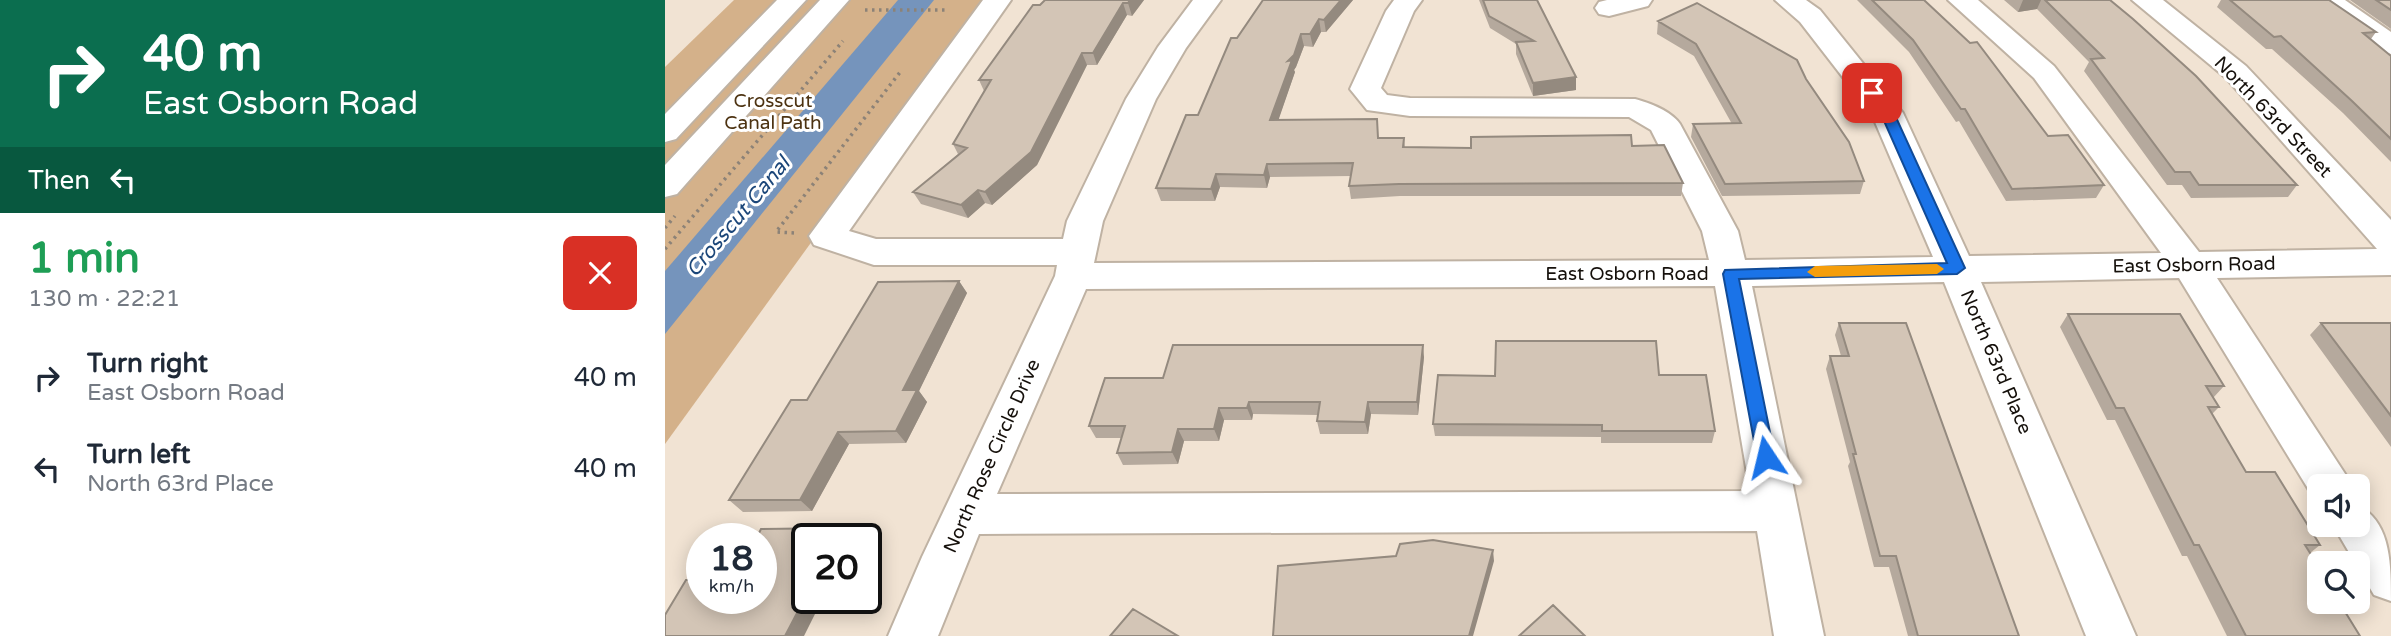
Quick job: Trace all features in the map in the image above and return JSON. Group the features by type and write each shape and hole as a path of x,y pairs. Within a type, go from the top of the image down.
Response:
{"street":[{"path":"665,132 792,0"},
{"name":"East Osborn Road","path":"997,0 827,236 874,252 1075,264 1730,274 2391,262"},
{"name":"North Rose Circle Drive","path":"913,636 1075,264 1084,221 1141,99 1172,47 1207,0"},
{"path":"1408,0 1400,11 1365,89 1378,103 1410,107 1635,108 1664,124 1720,231 1799,636"},
{"path":"1609,8 1638,0"},
{"name":"North 63rd Place","path":"1789,0 1811,16 1887,113 1957,268 2111,636"},
{"path":"1962,0 2044,72 2189,265 2324,474"},
{"name":"North 63rd Street","path":"2146,0 2235,72 2391,242"},
{"path":"2327,0 2391,45"},
{"path":"665,186 849,5"},
{"path":"965,514 1775,511"},
{"path":"2364,537 2391,579"}],"path":[{"path":"849,5 880,11 948,10"},
{"path":"665,249 845,40 839,38"}],"green space":[{"name":"Crosscut Canal Path","path":"734,0 987,0 665,444 665,67"}],"water":[{"name":"Crosscut Canal","path":"898,0 934,0 665,334 665,271"}],"building":[{"path":"1045,0 1130,0 1123,3 1093,53 1082,53 1031,152 985,192 978,190 961,205 913,192 967,148 953,144 991,80 979,80 1033,5 1040,5"},
{"path":"1263,0 1341,0 1324,20 1319,19 1310,34 1301,34 1294,55 1288,61 1292,60 1270,120 1377,119 1378,138 1404,138 1403,147 1471,148 1471,137 1631,135 1632,146 1664,145 1683,183 1349,186 1353,163 1267,164 1264,175 1216,174 1211,189 1156,188 1186,115 1198,115 1231,38 1237,38"},
{"path":"1483,0 1537,0 1576,77 1533,83 1516,42 1534,41 1489,16"},
{"path":"1872,0 1924,0 1970,43 1977,42 2048,136 2068,135 2104,185 2012,189 1965,109 1961,109 1913,40"},
{"path":"2045,0 2110,0 2196,76 2297,185 2199,185 2190,172 2175,172 2091,59 2104,58"},
{"path":"2230,0 2329,0 2376,32 2363,33 2391,56 2391,139 2281,36 2274,37"},
{"path":"2376,0 2391,0 2391,10"},
{"path":"1697,3 1797,60 1806,79 1849,142 1864,181 1725,184 1693,124 1741,123 1696,44 1658,21"},
{"path":"959,281 903,390 917,390 896,431 838,432 800,500 729,500 791,400 807,400 878,282"},
{"path":"2068,314 2180,314 2224,386 2206,386 2219,407 2208,407 2246,472 2275,472 2307,524 2307,537 2315,537 2320,545 2305,545 2309,551 2307,614 2346,614 2360,636 2246,636 2199,545 2194,545 2124,408 2116,408"},
{"path":"1839,323 1906,323 2019,636 1918,636 1896,556 1880,556 1853,454 1856,454 1830,356 1849,356"},
{"path":"2321,323 2391,323 2391,416"},
{"path":"1496,341 1656,341 1659,375 1706,375 1715,431 1602,431 1602,425 1433,424 1438,375 1495,376"},
{"path":"1173,345 1423,345 1417,402 1368,402 1365,422 1317,421 1320,402 1249,402 1247,408 1219,408 1214,429 1178,429 1172,452 1117,453 1125,426 1089,426 1105,378 1163,378"},
{"path":"777,529 791,529 791,614 797,614 785,636 665,636 665,615 686,580 686,614 777,614"},
{"path":"1433,540 1493,550 1469,636 1273,636 1278,566 1396,556 1400,544"},
{"path":"1553,605 1585,636 1519,636"},
{"path":"1133,609 1178,636 1110,636"}],"slow traffic":[{"path":"1815,272 1937,269"}],"route":[{"path":"1766,457 1730,274 1957,268 1887,113 1872,93"}]}
